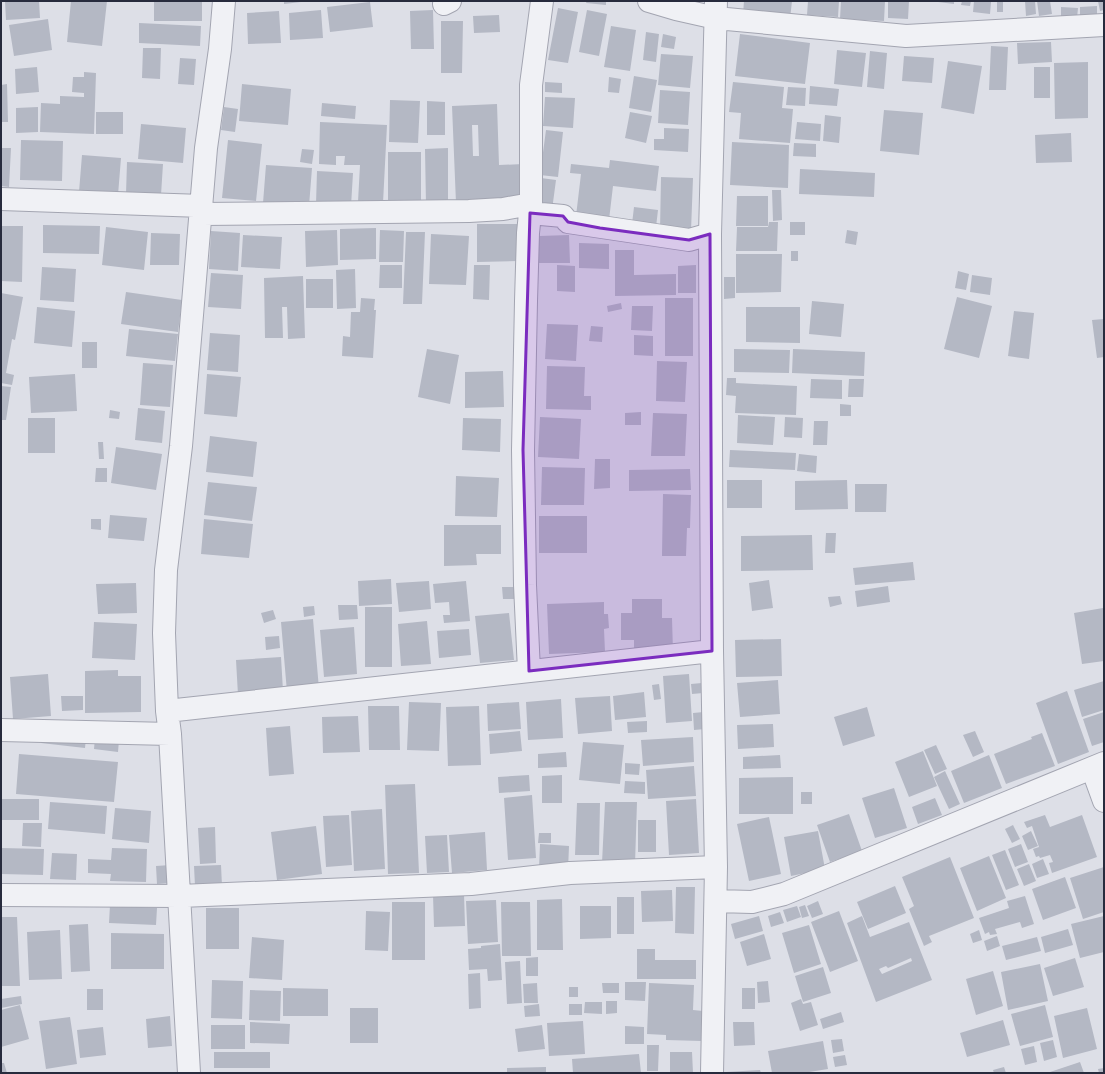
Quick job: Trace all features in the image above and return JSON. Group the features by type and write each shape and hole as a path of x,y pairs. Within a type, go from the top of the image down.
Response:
{"street":[{"path":"188,1073 180,896 170,734 167,711 164,633 166,570 181,446 206,148 220,48 224,1"},
{"path":"529,671 525,585 523,450 528,233 531,208 531,85 542,1"},
{"path":"649,1 676,9 716,9 906,36 1104,25"},
{"path":"712,1073 716,867 712,652 710,234 716,9"},
{"path":"1,199 202,210 470,211 531,208 563,216 568,222 593,227 689,240 710,234"},
{"path":"167,711 712,652"},
{"path":"1,730 170,734"},
{"path":"716,900 752,902 784,894 1098,765 1104,801"},
{"path":"1,895 180,896 471,884 570,873 716,867"}],"highlighted area":[{"path":"530,213 563,216 568,222 600,228 689,240 710,234 712,651 529,671 523,450"}],"building":[{"path":"5,1 39,1 40,18 6,20"},
{"path":"71,1 107,1 102,46 67,42"},
{"path":"154,1 202,1 202,21 154,21"},
{"path":"284,1 301,1 301,2 284,4"},
{"path":"587,1 606,1 606,5 586,3"},
{"path":"744,1 792,1 790,19 743,14"},
{"path":"808,1 839,1 838,17 807,15"},
{"path":"841,1 885,1 884,21 840,19"},
{"path":"888,1 909,1 908,19 888,18"},
{"path":"954,1 954,4 938,2"},
{"path":"962,1 971,1 970,6 961,5"},
{"path":"974,1 991,2 990,14 973,12"},
{"path":"997,1 1003,1 1003,12 997,12"},
{"path":"1025,1 1035,1 1036,14 1026,16"},
{"path":"1037,1 1050,1 1052,14 1039,16"},
{"path":"1098,1 1104,1 1104,10 1100,11"},
{"path":"370,2 373,27 330,32 327,7"},
{"path":"1097,6 1097,17 1080,18 1080,7"},
{"path":"1061,7 1078,8 1077,18 1061,17"},
{"path":"558,8 578,12 568,63 548,60"},
{"path":"321,10 323,38 290,40 289,13"},
{"path":"433,10 434,49 411,49 410,11"},
{"path":"587,10 607,14 599,56 579,52"},
{"path":"279,11 281,43 248,44 247,13"},
{"path":"499,15 500,32 474,33 473,16"},
{"path":"48,19 52,50 14,56 9,25"},
{"path":"441,21 463,21 462,73 441,73"},
{"path":"139,23 201,26 200,46 139,43"},
{"path":"611,26 636,30 630,71 604,67"},
{"path":"646,32 659,34 656,62 643,60"},
{"path":"663,34 676,37 674,49 661,47"},
{"path":"740,34 810,43 805,84 735,76"},
{"path":"1051,42 1052,62 1018,64 1017,43"},
{"path":"991,46 1008,47 1006,90 989,90"},
{"path":"143,48 161,48 160,79 142,78"},
{"path":"837,50 866,53 862,87 834,84"},
{"path":"870,51 887,53 884,89 867,87"},
{"path":"661,54 693,56 690,88 658,85"},
{"path":"904,56 934,58 932,83 902,81"},
{"path":"180,58 196,59 194,85 178,84"},
{"path":"948,61 982,66 974,114 941,108"},
{"path":"1088,62 1088,118 1055,119 1054,63"},
{"path":"37,67 39,92 16,94 15,69"},
{"path":"1034,67 1050,67 1050,98 1034,98"},
{"path":"84,72 96,73 94,134 40,132 41,103 60,104 60,96 84,97 84,93 72,92 73,77 84,77"},
{"path":"634,76 657,80 651,112 629,108"},
{"path":"609,77 621,79 619,93 608,92"},
{"path":"545,82 562,83 562,93 545,92"},
{"path":"733,82 784,87 782,108 793,109 790,143 739,139 741,113 729,112"},
{"path":"7,84 8,122 1,122 1,85"},
{"path":"242,84 291,89 288,125 239,121"},
{"path":"810,86 839,89 837,106 809,104"},
{"path":"788,87 806,88 805,106 786,105"},
{"path":"660,90 690,92 688,125 658,123"},
{"path":"545,97 575,98 573,128 543,126"},
{"path":"390,100 420,101 418,143 389,142"},
{"path":"427,101 445,102 445,135 427,135"},
{"path":"322,103 356,106 355,119 321,116"},
{"path":"497,104 499,165 523,164 524,200 456,203 452,106","holes":["472,125 478,125 479,156 473,156"]},
{"path":"38,107 38,132 16,133 16,108"},
{"path":"224,107 238,109 235,132 221,130"},
{"path":"884,110 923,113 919,155 880,151"},
{"path":"96,112 123,112 123,134 96,134"},
{"path":"630,112 652,116 646,143 625,138"},
{"path":"825,115 841,117 839,143 823,141"},
{"path":"320,122 387,125 383,203 358,202 360,165 344,165 345,156 336,156 336,165 319,164"},
{"path":"797,122 821,124 820,141 795,139"},
{"path":"141,124 186,128 183,163 138,159"},
{"path":"664,128 689,129 688,152 654,150 654,139 664,139"},
{"path":"546,130 563,132 558,177 540,175"},
{"path":"1071,133 1072,162 1036,163 1035,135"},
{"path":"21,140 63,141 62,181 20,180"},
{"path":"228,140 262,144 256,201 222,198"},
{"path":"732,142 789,145 788,188 730,185"},
{"path":"794,143 816,144 816,157 793,156"},
{"path":"1,148 11,148 9,187 1,186"},
{"path":"448,148 448,205 426,205 425,149"},
{"path":"302,149 314,150 312,164 300,162"},
{"path":"388,152 421,152 421,207 388,207"},
{"path":"82,155 121,158 118,195 79,192"},
{"path":"610,160 659,166 656,191 613,186 609,220 576,216 581,174 570,173 571,164 609,168"},
{"path":"127,162 163,164 161,195 126,194"},
{"path":"266,165 312,168 309,206 263,203"},
{"path":"800,169 875,173 874,197 799,194"},
{"path":"317,171 353,173 351,206 316,204"},
{"path":"661,177 693,178 691,231 660,231"},
{"path":"541,178 556,180 552,210 538,208"},
{"path":"772,190 781,190 782,220 773,221"},
{"path":"737,196 768,196 768,226 736,226"},
{"path":"634,207 658,210 656,227 632,224"},
{"path":"769,222 778,222 777,251 736,251 737,227 768,227"},
{"path":"790,222 805,222 805,235 790,235"},
{"path":"477,224 520,224 519,261 477,262"},
{"path":"43,225 100,226 99,254 43,253"},
{"path":"1,226 23,226 22,282 1,281"},
{"path":"106,227 148,232 144,270 102,265"},
{"path":"376,228 376,259 340,260 340,229"},
{"path":"337,230 338,265 306,267 305,231"},
{"path":"380,230 404,231 403,262 379,262"},
{"path":"847,230 858,232 856,245 845,243"},
{"path":"211,231 240,233 238,271 209,269"},
{"path":"406,232 425,232 422,304 403,304"},
{"path":"151,233 180,234 179,265 150,265"},
{"path":"431,234 469,236 466,285 429,284"},
{"path":"243,235 282,237 280,269 241,267"},
{"path":"569,235 570,263 539,263 539,236"},
{"path":"579,243 609,244 609,269 579,268"},
{"path":"615,250 634,250 634,275 676,274 676,295 615,296"},
{"path":"791,251 798,251 798,261 791,261"},
{"path":"736,254 782,254 781,292 736,293"},
{"path":"380,265 402,265 402,288 379,288"},
{"path":"474,265 490,265 489,300 473,299"},
{"path":"557,265 575,266 575,292 557,291"},
{"path":"696,265 696,293 678,293 678,266"},
{"path":"42,267 76,269 74,302 40,300"},
{"path":"355,269 356,308 337,309 336,270"},
{"path":"958,271 969,274 966,290 955,288"},
{"path":"211,273 243,275 241,309 208,307"},
{"path":"972,275 992,278 990,295 970,292"},
{"path":"303,276 305,338 288,339 287,307 282,307 283,338 265,338 264,278"},
{"path":"724,277 735,277 735,298 724,299"},
{"path":"306,279 333,279 333,308 306,308"},
{"path":"126,292 182,300 178,332 121,324"},
{"path":"1,293 23,297 15,340 12,339 6,373 14,375 12,385 1,383"},
{"path":"957,297 992,306 979,358 944,349"},
{"path":"361,298 375,299 374,310 376,310 373,358 342,356 343,336 350,337 351,312 360,312"},
{"path":"665,298 693,298 693,356 665,356"},
{"path":"812,301 844,304 841,337 809,334"},
{"path":"621,303 622,309 608,312 607,306"},
{"path":"632,306 653,306 652,331 631,330"},
{"path":"37,307 75,311 72,347 34,343"},
{"path":"746,307 800,307 800,343 746,342"},
{"path":"1014,311 1034,313 1029,359 1008,356"},
{"path":"1104,319 1104,357 1097,358 1092,320"},
{"path":"547,324 578,325 576,361 545,359"},
{"path":"591,326 603,327 602,342 589,341"},
{"path":"129,329 178,334 175,361 126,356"},
{"path":"210,333 240,335 238,372 207,370"},
{"path":"634,335 653,336 653,356 634,355"},
{"path":"82,342 97,342 97,368 82,368"},
{"path":"427,349 459,355 450,404 418,397"},
{"path":"734,349 790,350 789,373 734,372"},
{"path":"793,349 865,352 864,376 792,373"},
{"path":"657,361 687,362 685,402 656,401"},
{"path":"143,363 173,365 170,407 140,405"},
{"path":"547,366 585,367 584,396 591,396 591,410 546,409"},
{"path":"503,371 504,407 465,408 465,372"},
{"path":"75,374 77,411 31,413 29,377"},
{"path":"207,374 241,377 237,417 204,414"},
{"path":"727,378 736,378 736,383 797,386 796,415 735,413 736,396 726,395"},
{"path":"811,379 842,380 842,399 810,398"},
{"path":"849,379 864,379 863,397 848,397"},
{"path":"1,386 11,387 6,420 1,420"},
{"path":"840,404 851,405 851,416 840,416"},
{"path":"138,408 165,411 162,443 135,440"},
{"path":"110,410 120,412 119,419 109,418"},
{"path":"641,412 641,425 625,425 625,413"},
{"path":"653,413 687,414 685,456 651,456"},
{"path":"738,415 775,417 773,445 737,443"},
{"path":"540,417 581,419 579,459 538,457"},
{"path":"785,417 803,418 802,438 784,437"},
{"path":"28,418 55,418 55,453 28,453"},
{"path":"463,418 501,419 500,452 462,450"},
{"path":"814,421 828,421 827,445 813,445"},
{"path":"210,436 257,442 253,477 206,472"},
{"path":"98,442 103,442 104,459 99,459"},
{"path":"116,447 162,454 156,490 111,483"},
{"path":"730,450 796,453 795,470 729,467"},
{"path":"799,454 817,456 816,473 797,471"},
{"path":"595,459 610,459 610,488 594,489"},
{"path":"542,467 585,468 584,505 541,505"},
{"path":"96,468 107,468 107,482 95,482"},
{"path":"690,469 691,490 629,491 629,470"},
{"path":"456,476 499,478 497,517 455,516"},
{"path":"727,480 762,480 762,508 727,508"},
{"path":"847,480 848,509 795,510 795,481"},
{"path":"208,482 257,487 252,521 204,515"},
{"path":"855,484 887,484 886,512 855,512"},
{"path":"663,494 691,495 690,528 687,528 686,556 662,556"},
{"path":"110,515 147,518 144,541 108,538"},
{"path":"539,516 587,516 587,553 539,553"},
{"path":"91,519 101,519 101,530 91,529"},
{"path":"204,519 253,524 249,558 201,554"},
{"path":"444,525 501,525 501,554 476,554 477,565 444,566"},
{"path":"826,533 836,533 835,553 825,553"},
{"path":"812,535 813,570 741,571 741,536"},
{"path":"913,562 915,580 855,585 853,568"},
{"path":"391,579 392,604 359,606 358,581"},
{"path":"769,580 773,608 752,611 749,583"},
{"path":"429,581 431,609 399,612 396,583"},
{"path":"466,581 470,621 444,623 443,615 450,615 449,602 435,603 433,584"},
{"path":"136,583 137,613 98,614 96,584"},
{"path":"888,586 890,602 857,607 855,591"},
{"path":"502,587 515,587 516,599 503,599"},
{"path":"840,596 842,604 830,607 828,597"},
{"path":"632,599 662,599 662,618 672,618 673,652 634,653 634,640 621,640 621,613 632,613"},
{"path":"604,602 604,614 608,614 609,628 604,629 605,652 549,654 547,604"},
{"path":"338,605 357,605 358,619 339,620"},
{"path":"314,606 315,615 304,617 303,607"},
{"path":"365,607 392,607 392,667 365,667"},
{"path":"1103,608 1104,661 1082,664 1074,613"},
{"path":"273,610 276,619 264,623 261,613"},
{"path":"509,613 514,660 480,663 475,616"},
{"path":"313,619 319,689 287,692 281,622"},
{"path":"427,621 431,664 401,666 398,624"},
{"path":"94,622 137,624 135,660 92,658"},
{"path":"354,627 357,674 324,677 320,630"},
{"path":"469,629 471,655 439,658 437,631"},
{"path":"279,636 280,648 266,650 265,637"},
{"path":"781,639 782,676 736,677 735,640"},
{"path":"281,657 283,691 238,695 236,660"},
{"path":"118,670 118,676 141,676 141,712 85,713 85,671"},
{"path":"48,674 51,716 13,719 10,677"},
{"path":"689,674 692,721 666,723 663,676"},
{"path":"778,680 780,714 740,717 737,683"},
{"path":"1104,681 1104,710 1082,717 1074,690"},
{"path":"702,683 703,693 692,694 691,684"},
{"path":"659,684 661,699 654,700 652,685"},
{"path":"1067,691 1089,752 1058,764 1036,703"},
{"path":"644,692 646,717 615,720 613,696"},
{"path":"61,696 83,696 83,710 62,711"},
{"path":"610,696 612,731 578,734 575,698"},
{"path":"561,699 563,738 528,740 526,702"},
{"path":"409,702 441,703 439,751 407,750"},
{"path":"519,702 521,729 488,731 487,704"},
{"path":"368,706 399,706 400,750 369,750"},
{"path":"479,706 481,765 448,766 446,707"},
{"path":"867,707 875,736 843,746 834,717"},
{"path":"704,712 705,729 694,730 693,713"},
{"path":"1104,712 1104,742 1092,746 1083,719"},
{"path":"358,716 360,752 323,753 322,717"},
{"path":"647,721 647,732 628,733 627,722"},
{"path":"773,724 774,747 738,749 737,725"},
{"path":"290,726 294,774 269,776 266,728"},
{"path":"520,731 522,751 490,754 489,734"},
{"path":"975,731 984,752 973,757 963,735"},
{"path":"1042,733 1055,766 1006,784 994,754 1032,739 1031,737"},
{"path":"42,734 86,738 85,748 41,743"},
{"path":"693,737 694,762 643,766 641,740"},
{"path":"95,738 119,740 118,752 94,749"},
{"path":"583,742 624,745 620,784 579,780"},
{"path":"936,745 947,769 935,774 924,750"},
{"path":"923,751 937,786 909,797 895,762"},
{"path":"566,752 567,767 538,768 538,754"},
{"path":"19,754 118,762 114,802 16,794"},
{"path":"780,755 781,768 743,769 743,757"},
{"path":"989,755 1002,788 964,803 951,771"},
{"path":"625,763 640,764 639,775 625,774"},
{"path":"694,766 696,796 648,799 646,770"},
{"path":"945,771 960,804 949,809 934,777"},
{"path":"529,775 530,791 499,793 498,777"},
{"path":"562,775 562,803 542,803 542,776"},
{"path":"793,777 793,814 739,814 739,778"},
{"path":"625,781 645,782 645,794 624,793"},
{"path":"415,784 419,873 388,874 385,785"},
{"path":"894,788 907,828 875,838 862,798"},
{"path":"801,792 812,792 812,804 801,804"},
{"path":"532,795 536,858 508,860 504,798"},
{"path":"935,798 942,815 918,824 912,807"},
{"path":"1,799 39,799 39,820 1,820"},
{"path":"696,799 699,853 669,855 666,801"},
{"path":"50,802 107,806 105,834 48,829"},
{"path":"605,802 637,802 635,864 602,863"},
{"path":"577,803 600,803 599,855 575,855"},
{"path":"115,808 151,811 149,843 112,839"},
{"path":"382,809 385,869 354,871 351,811"},
{"path":"849,814 862,851 830,862 817,825"},
{"path":"349,815 352,865 326,867 323,816"},
{"path":"1045,815 1050,827 1082,815 1097,857 1052,873 1049,863 1053,862 1050,855 1040,858 1039,856 1036,857 1033,849 1039,847 1032,826 1027,828 1024,822"},
{"path":"769,817 781,874 749,881 737,824"},
{"path":"638,820 656,820 656,852 638,852"},
{"path":"23,823 42,823 41,847 22,846"},
{"path":"1013,825 1020,839 1012,843 1005,829"},
{"path":"316,826 322,874 277,880 271,832"},
{"path":"215,827 216,863 200,864 198,828"},
{"path":"818,831 825,869 791,876 784,837"},
{"path":"1031,831 1038,846 1028,850 1022,836"},
{"path":"485,832 487,870 452,873 449,835"},
{"path":"539,833 551,833 551,843 538,843"},
{"path":"447,835 449,872 427,873 425,836"},
{"path":"540,844 569,846 568,870 539,869"},
{"path":"1021,844 1028,862 1015,867 1008,849"},
{"path":"1,848 44,849 43,875 1,874"},
{"path":"112,848 147,849 146,882 110,881 111,874 88,873 88,859 111,860"},
{"path":"1005,850 1019,885 1006,890 992,855"},
{"path":"52,853 77,854 76,880 50,879"},
{"path":"989,856 1006,898 977,911 960,868"},
{"path":"950,857 974,918 929,936 932,942 924,946 909,909 914,906 902,877"},
{"path":"1043,859 1049,874 1037,878 1032,864"},
{"path":"1029,864 1036,881 1024,886 1017,869"},
{"path":"171,865 172,883 157,884 156,866"},
{"path":"221,865 222,886 195,886 194,866"},
{"path":"1104,867 1104,912 1083,919 1070,878"},
{"path":"1065,877 1076,908 1043,920 1032,889"},
{"path":"895,886 906,913 868,929 857,902"},
{"path":"676,887 695,887 694,934 675,933"},
{"path":"672,890 673,921 642,922 641,891"},
{"path":"464,894 465,926 434,927 433,895"},
{"path":"1025,896 1034,924 1022,928 1020,922 995,929 997,934 990,935 989,932 985,934 979,918 1009,908 1007,901"},
{"path":"617,897 634,897 634,934 617,934"},
{"path":"562,899 563,950 537,950 537,900"},
{"path":"496,900 498,942 468,944 466,901"},
{"path":"818,901 823,914 812,918 807,906"},
{"path":"392,902 425,902 425,960 392,960"},
{"path":"501,902 530,902 531,956 502,956"},
{"path":"110,905 157,908 156,925 109,923"},
{"path":"805,905 809,916 802,918 799,907"},
{"path":"580,906 611,906 611,938 580,939"},
{"path":"797,906 801,917 787,922 783,910"},
{"path":"206,908 239,908 239,949 206,949"},
{"path":"366,911 390,912 388,951 365,950"},
{"path":"839,911 858,961 830,972 811,922"},
{"path":"780,912 784,923 771,927 768,916"},
{"path":"759,916 763,931 735,939 731,924"},
{"path":"862,916 870,937 909,922 932,980 876,1002 847,923","holes":["911,958 912,961 882,974 879,969 886,966 888,968"]},
{"path":"1104,916 1104,952 1080,958 1071,924"},
{"path":"1,917 17,917 20,986 1,986"},
{"path":"88,924 90,971 71,972 69,925"},
{"path":"809,925 821,964 794,973 782,933"},
{"path":"1068,929 1073,945 1045,953 1041,937"},
{"path":"60,930 62,979 29,980 27,932"},
{"path":"979,930 982,940 973,943 970,934"},
{"path":"111,933 164,934 164,969 111,969"},
{"path":"764,934 771,959 747,966 740,942"},
{"path":"997,936 1000,946 987,951 984,941"},
{"path":"252,937 284,940 282,980 249,978"},
{"path":"1037,937 1041,951 1006,960 1002,946"},
{"path":"500,944 502,980 488,981 487,969 469,970 468,949"},
{"path":"637,949 655,949 655,960 696,960 696,979 637,979"},
{"path":"538,957 538,976 526,976 526,958"},
{"path":"1075,958 1084,987 1053,996 1044,968"},
{"path":"520,961 522,1003 507,1004 505,962"},
{"path":"1040,964 1048,1001 1008,1010 1001,972"},
{"path":"823,967 831,993 803,1002 795,976"},
{"path":"993,971 1003,1006 976,1015 966,979"},
{"path":"480,973 481,1008 469,1009 468,974"},
{"path":"212,980 243,981 242,1019 211,1018"},
{"path":"768,981 770,1002 758,1003 757,982"},
{"path":"625,982 646,982 645,1001 625,1000"},
{"path":"537,983 538,1003 524,1003 523,984"},
{"path":"602,983 619,983 619,993 603,993"},
{"path":"649,983 694,985 693,1010 703,1011 702,1041 666,1040 666,1035 647,1034"},
{"path":"569,987 578,987 578,997 569,997"},
{"path":"283,988 328,989 328,1016 283,1016"},
{"path":"742,988 755,988 755,1009 742,1009"},
{"path":"87,989 103,989 103,1010 87,1010"},
{"path":"250,990 281,991 280,1021 249,1020"},
{"path":"21,996 22,1004 1,1008 1,999"},
{"path":"801,999 803,1004 811,1002 818,1025 800,1031 791,1003"},
{"path":"606,1001 617,1001 617,1013 606,1014"},
{"path":"585,1002 602,1002 602,1014 584,1013"},
{"path":"539,1004 540,1016 525,1017 524,1006"},
{"path":"569,1004 582,1004 582,1015 569,1015"},
{"path":"20,1005 29,1039 1,1047 1,1010"},
{"path":"1045,1005 1053,1037 1020,1046 1011,1014"},
{"path":"350,1008 378,1008 378,1043 350,1043"},
{"path":"1087,1008 1097,1049 1063,1058 1054,1016"},
{"path":"841,1012 844,1022 823,1029 820,1019"},
{"path":"170,1016 172,1046 148,1048 146,1019"},
{"path":"70,1017 77,1064 46,1069 39,1021"},
{"path":"1003,1020 1010,1045 967,1057 960,1033"},
{"path":"583,1021 585,1054 549,1056 547,1023"},
{"path":"250,1022 290,1024 289,1044 250,1043"},
{"path":"733,1022 754,1022 755,1045 734,1046"},
{"path":"211,1025 245,1025 245,1049 211,1049"},
{"path":"542,1025 545,1049 518,1052 515,1029"},
{"path":"625,1026 644,1027 644,1044 625,1044"},
{"path":"103,1027 106,1055 80,1058 77,1030"},
{"path":"842,1039 844,1051 833,1053 831,1040"},
{"path":"1053,1040 1057,1057 1044,1061 1040,1043"},
{"path":"823,1041 828,1069 803,1073 772,1073 768,1051"},
{"path":"647,1045 659,1045 658,1071 647,1071"},
{"path":"1034,1046 1037,1062 1025,1065 1021,1049"},
{"path":"214,1052 270,1052 270,1068 214,1068"},
{"path":"670,1052 692,1052 693,1073 670,1073"},
{"path":"639,1054 641,1073 573,1073 572,1059"},
{"path":"845,1055 847,1065 835,1067 833,1057"},
{"path":"1080,1062 1084,1073 1047,1073"},
{"path":"1,1063 4,1063 7,1073 1,1073"},
{"path":"546,1067 546,1073 507,1073 507,1068"},
{"path":"1004,1067 1006,1073 994,1073 993,1070"},
{"path":"1104,1068 1104,1073 1099,1073 1098,1069"},
{"path":"760,1070 761,1073 726,1073 726,1072"}]}
